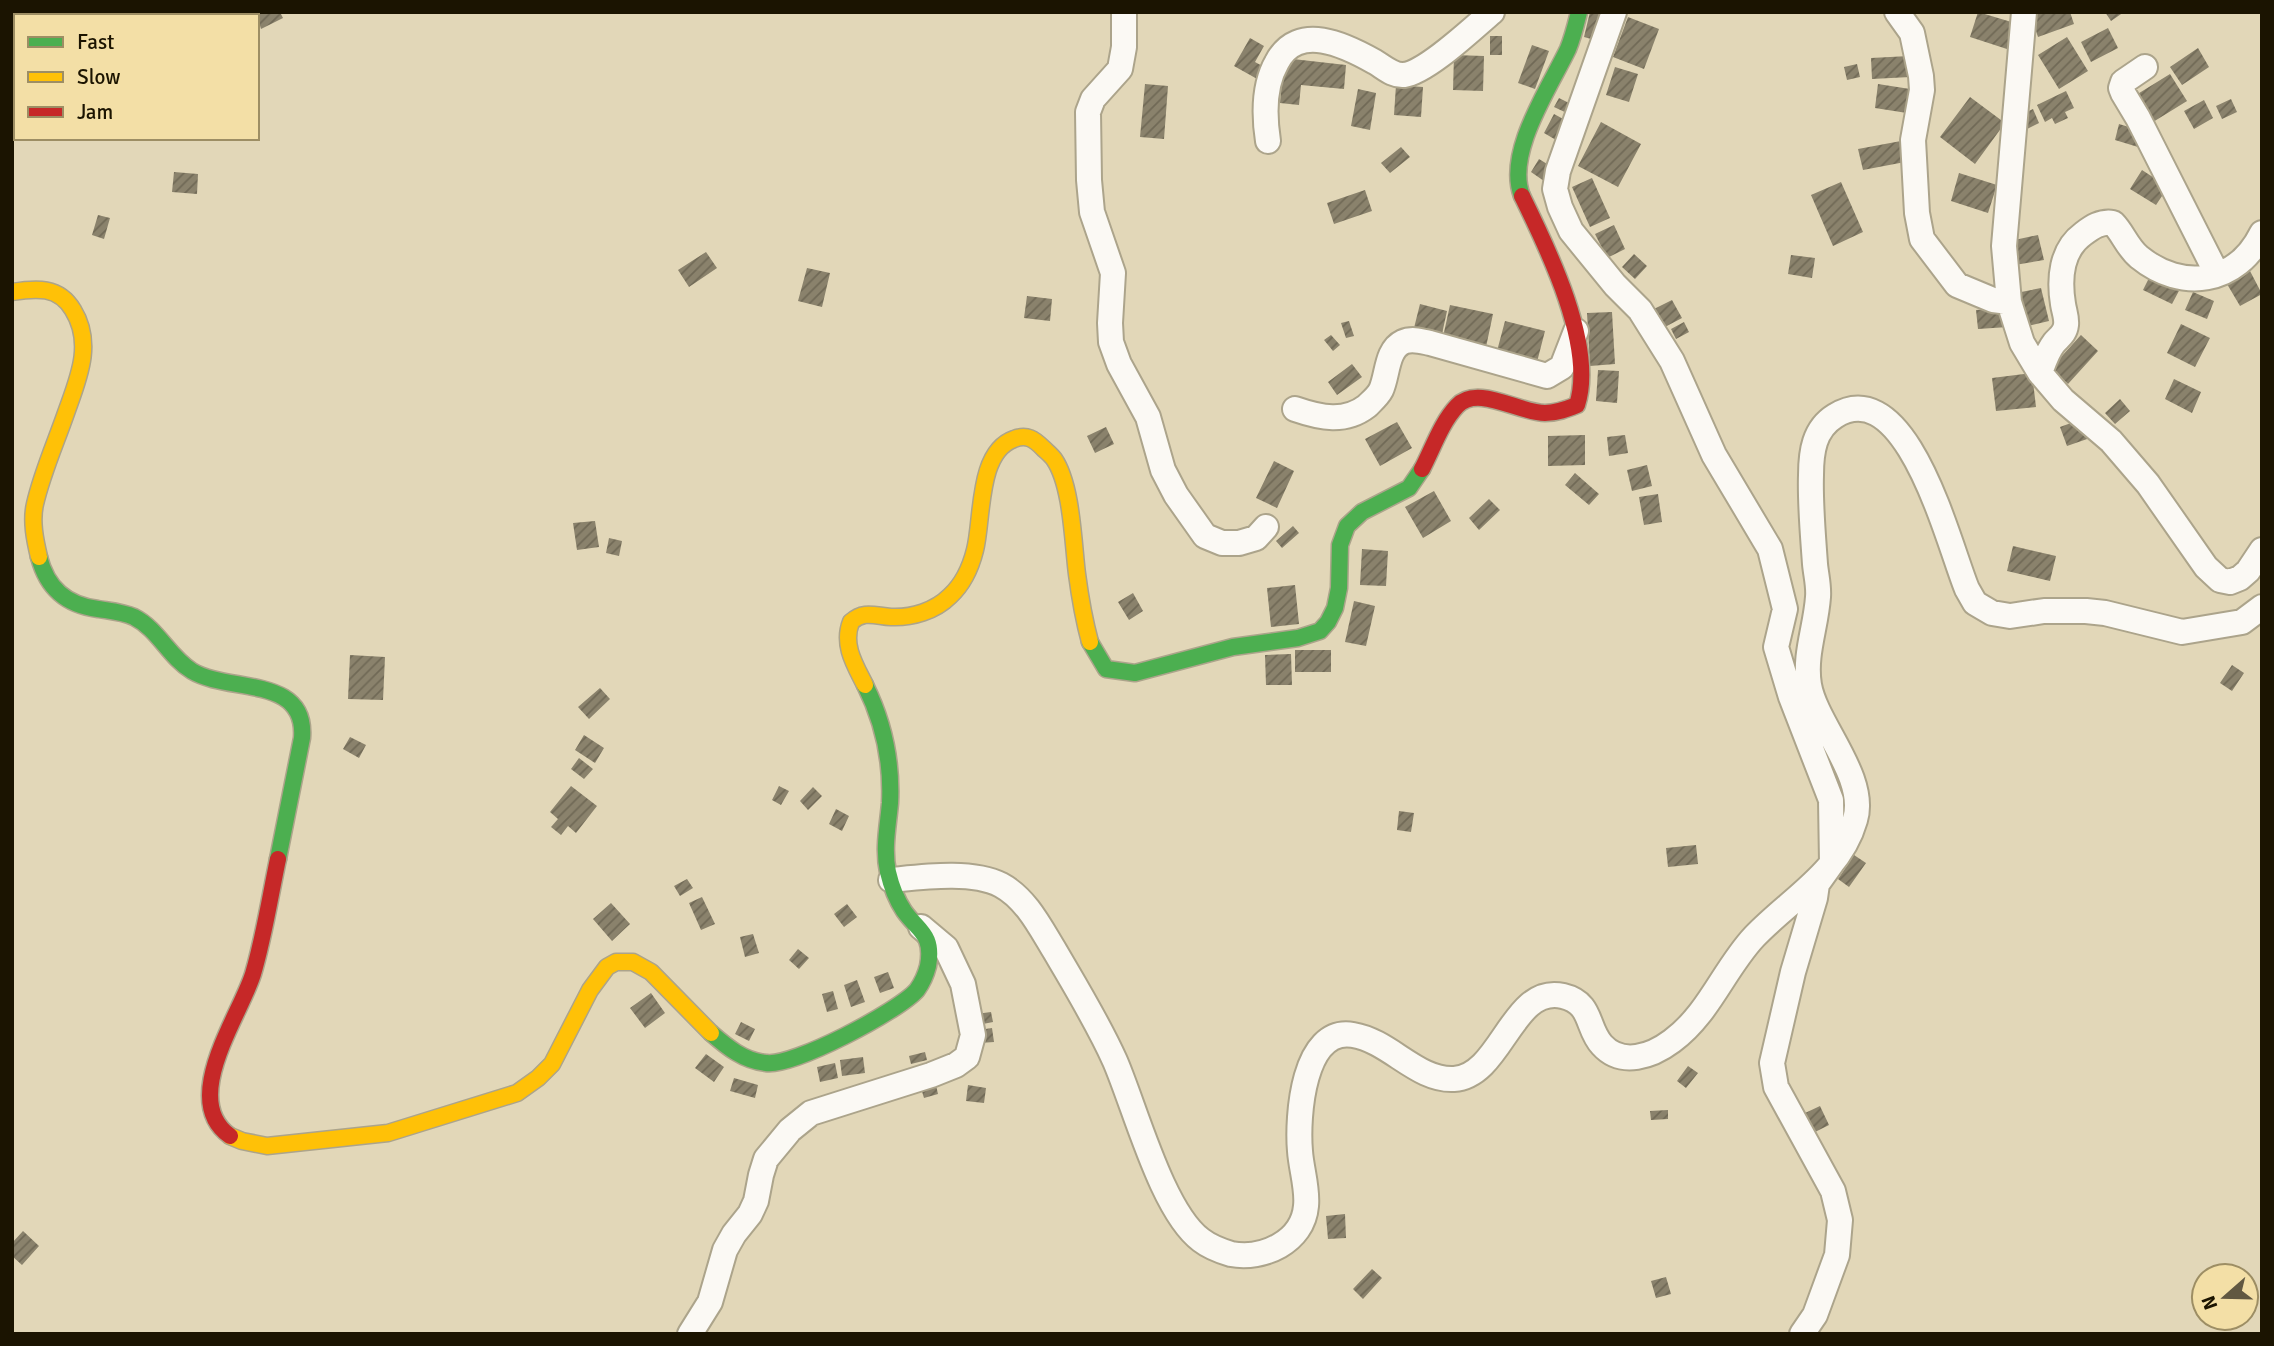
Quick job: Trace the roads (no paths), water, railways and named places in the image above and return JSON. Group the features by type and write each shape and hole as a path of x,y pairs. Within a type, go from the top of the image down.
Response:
{"street":[{"path":"1124,12 1123,61 1120,69 1093,99 1088,111 1092,212 1113,273 1111,342 1119,364 1148,417 1163,470 1176,495 1205,536 1222,543 1239,544 1256,538 1266,527"},
{"path":"1268,141 1265,105 1269,82 1280,55 1297,41 1325,40 1354,51 1394,74 1406,75 1441,54 1492,12"},
{"path":"690,1334 710,1301 726,1250 753,1208 766,1159 790,1130 811,1113 931,1076 956,1065 967,1057 972,1035 962,984 946,948 907,916 887,870 885,844 890,795 887,753 878,717 851,655 849,624 856,617 869,614 887,617 927,612 944,602 958,587 977,545 985,481 992,463 1009,441 1030,437 1044,445 1059,466 1065,481 1082,613 1090,645 1097,661 1105,670 1118,675 1133,674 1194,656 1310,635 1322,630 1337,601 1342,537 1348,523 1361,512 1405,493 1418,478 1455,409 1465,400 1481,398 1546,414 1563,413 1577,405 1582,390 1582,355 1576,331 1548,250 1520,192 1516,172 1534,117 1569,47 1580,12"},
{"path":"891,880 979,877 997,882 1022,901 1093,1016 1116,1063 1175,1210 1199,1239 1216,1250 1251,1256 1269,1252 1286,1243 1304,1216 1307,1204 1299,1144 1301,1111 1312,1060 1320,1045 1328,1038 1344,1034 1355,1035 1392,1050 1426,1072 1452,1079 1463,1077 1472,1074 1481,1066 1515,1020 1535,1000 1549,994 1577,1001 1584,1008 1597,1039 1605,1049 1621,1058 1636,1058 1669,1045 1692,1025 1751,939 1816,882 1832,863 1831,800 1791,696 1776,647 1785,609 1770,549 1714,455 1672,361 1640,310 1615,285 1571,232 1559,207 1555,189 1564,151 1604,47 1614,12"},
{"path":"1897,12 1912,33 1921,76 1922,90 1913,140 1917,214 1922,239 1957,285 1993,300 2009,302"},
{"path":"2024,12 2004,246 2009,302 2022,343 2040,373 2063,400 2111,441 2140,475 2206,567 2220,580 2230,582 2240,578 2262,550"},
{"path":"2145,67 2123,82 2121,88 2217,274"},
{"path":"2040,373 2046,357 2066,328 2067,320 2060,288 2064,261 2076,239 2091,227 2106,222 2113,223 2138,256 2162,271 2192,279 2231,268 2245,258 2262,233"},
{"path":"12,292 32,288 51,290 63,297 75,313 84,346 81,371 35,505 34,536 46,577 71,604 134,617 153,633 167,652 202,676 215,682 276,691 300,714 303,729 298,762 252,978 211,1072 209,1090 213,1115 221,1129 233,1139 249,1145 267,1146 388,1133 517,1093 535,1083 557,1057 582,1005 612,962 629,961 641,965 666,985 725,1048 747,1059 766,1064 786,1060 810,1051 888,1011 913,994 924,982 929,965 928,943 920,926"},
{"path":"1296,410 1314,416 1339,418 1353,415 1375,399 1381,390 1393,353 1397,346 1405,341 1430,343 1547,376 1562,367 1576,331"},
{"path":"1802,1334 1815,1315 1837,1255 1840,1220 1833,1191 1776,1087 1772,1063 1793,972 1815,898 1816,884 1832,863 1857,817 1857,797 1849,770 1811,694 1808,667 1818,597 1811,455 1813,443 1824,425 1836,415 1854,408 1882,415 1896,428 1913,453 1927,482 1967,589 1975,603 1992,613 2010,616 2043,611 2086,611 2105,613 2182,632 2242,622 2262,607"}]}
